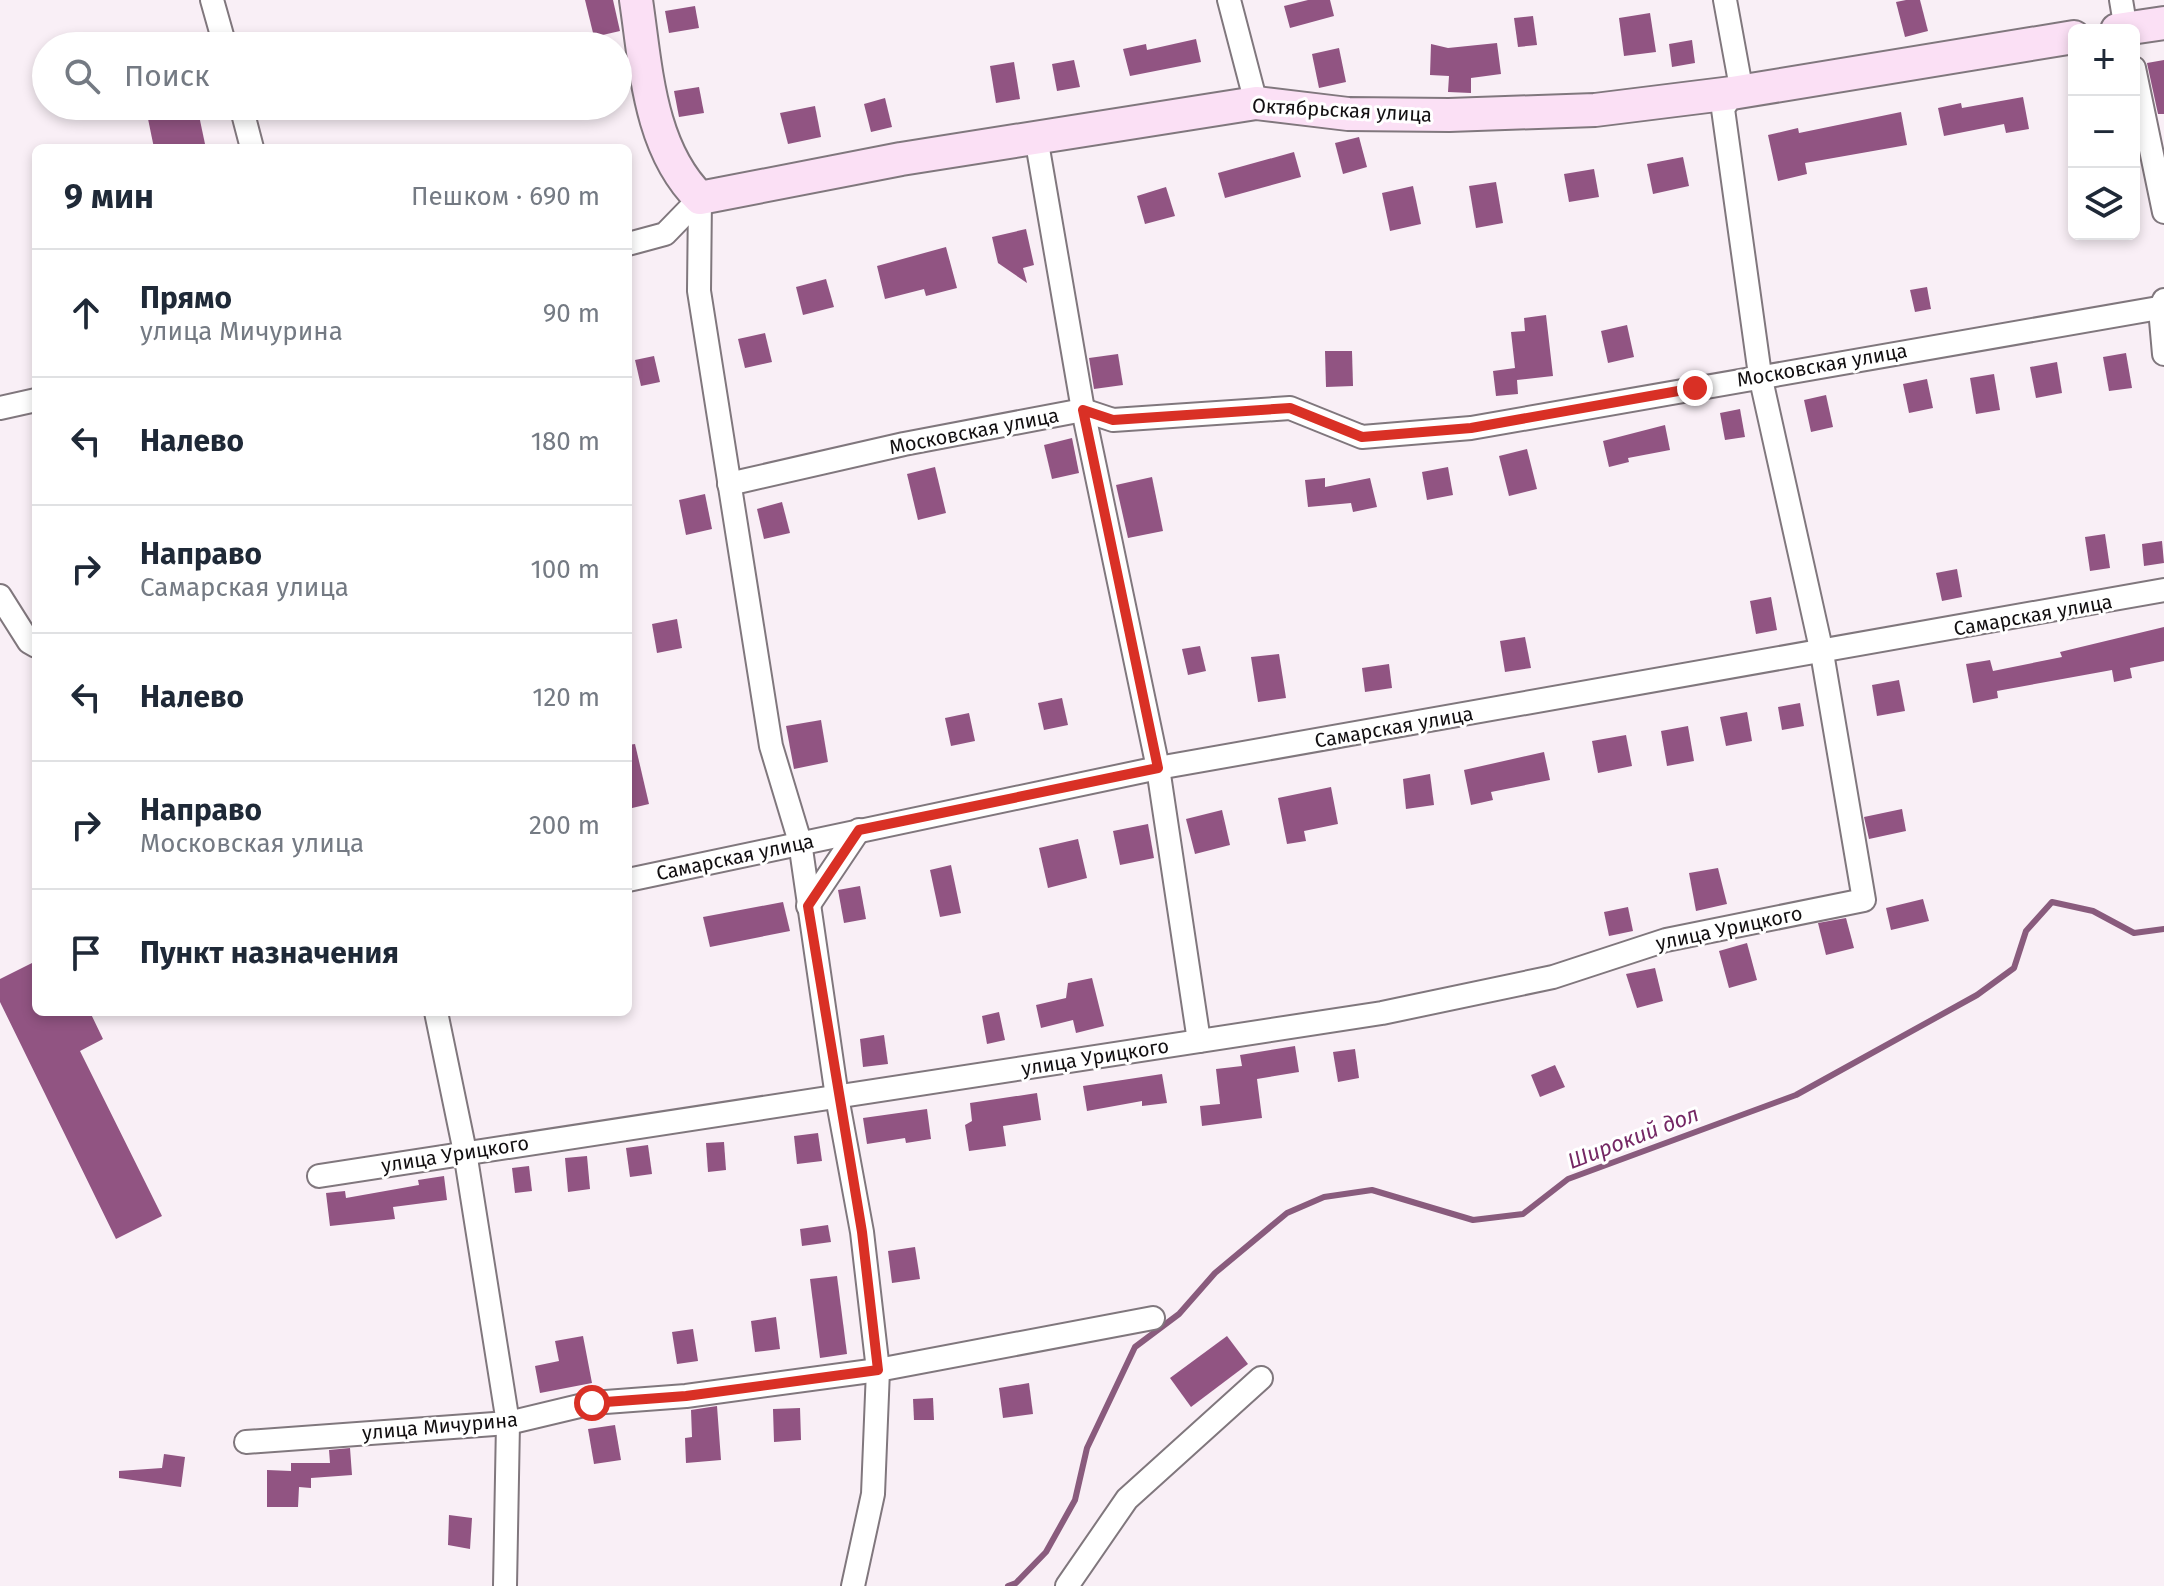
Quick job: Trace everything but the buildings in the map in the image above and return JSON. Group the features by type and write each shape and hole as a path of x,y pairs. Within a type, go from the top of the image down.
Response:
{"main road":[{"path":"636,0 647,76 660,131 669,158 685,183 700,198"},
{"path":"2122,22 2164,23"},
{"name":"Октябрьская улица","path":"700,198 1036,137 1256,103 1348,114 1449,115 1595,110 1732,93 2068,38"}],"street":[{"path":"212,0 221,32"},
{"path":"1229,0 1256,103"},
{"path":"1725,0 1740,82 1723,109 1760,375 1822,653"},
{"path":"2140,96 2164,212"},
{"path":"245,120 251,144"},
{"path":"1036,137 1083,410 1158,768 1199,1041"},
{"path":"632,243 665,234 700,198"},
{"path":"700,198 699,291 771,746 800,842 837,1097 862,1232 878,1370 873,1494 853,1586"},
{"path":"2163,305 2164,354"},
{"name":"Московская улица","path":"729,484 904,444 1083,410 1113,420 1290,408 1362,437 1471,428 2163,305"},
{"path":"0,408 32,401"},
{"name":"Самарская улица","path":"632,879 1158,768 1822,653 2164,590"},
{"path":"0,596 32,644"},
{"name":"улица Урицкого","path":"319,1176 1397,1010 1553,977 1666,940 1864,900 1822,653"},
{"path":"808,906 859,830"},
{"path":"437,1016 465,1152 508,1423 505,1586"},
{"name":"улица Мичурина","path":"246,1442 508,1423 592,1403 686,1396 878,1370 1153,1318"},
{"path":"1067,1586 1127,1499 1261,1378"}],"waterway":[{"name":"Широкий дол","path":"1008,1586 1016,1583 1046,1552 1075,1500 1087,1448 1135,1347 1179,1314 1215,1273 1287,1213 1324,1197 1372,1190 1473,1220 1523,1214 1568,1179 1796,1095 1977,995 2014,968 2026,931 2052,902 2093,911 2134,933 2164,929"}],"route":[{"path":"592,1403 686,1396 878,1370 862,1232 837,1097 808,906 859,830 1158,768 1083,410 1113,420 1290,408 1362,437 1471,428 1695,388"}]}
